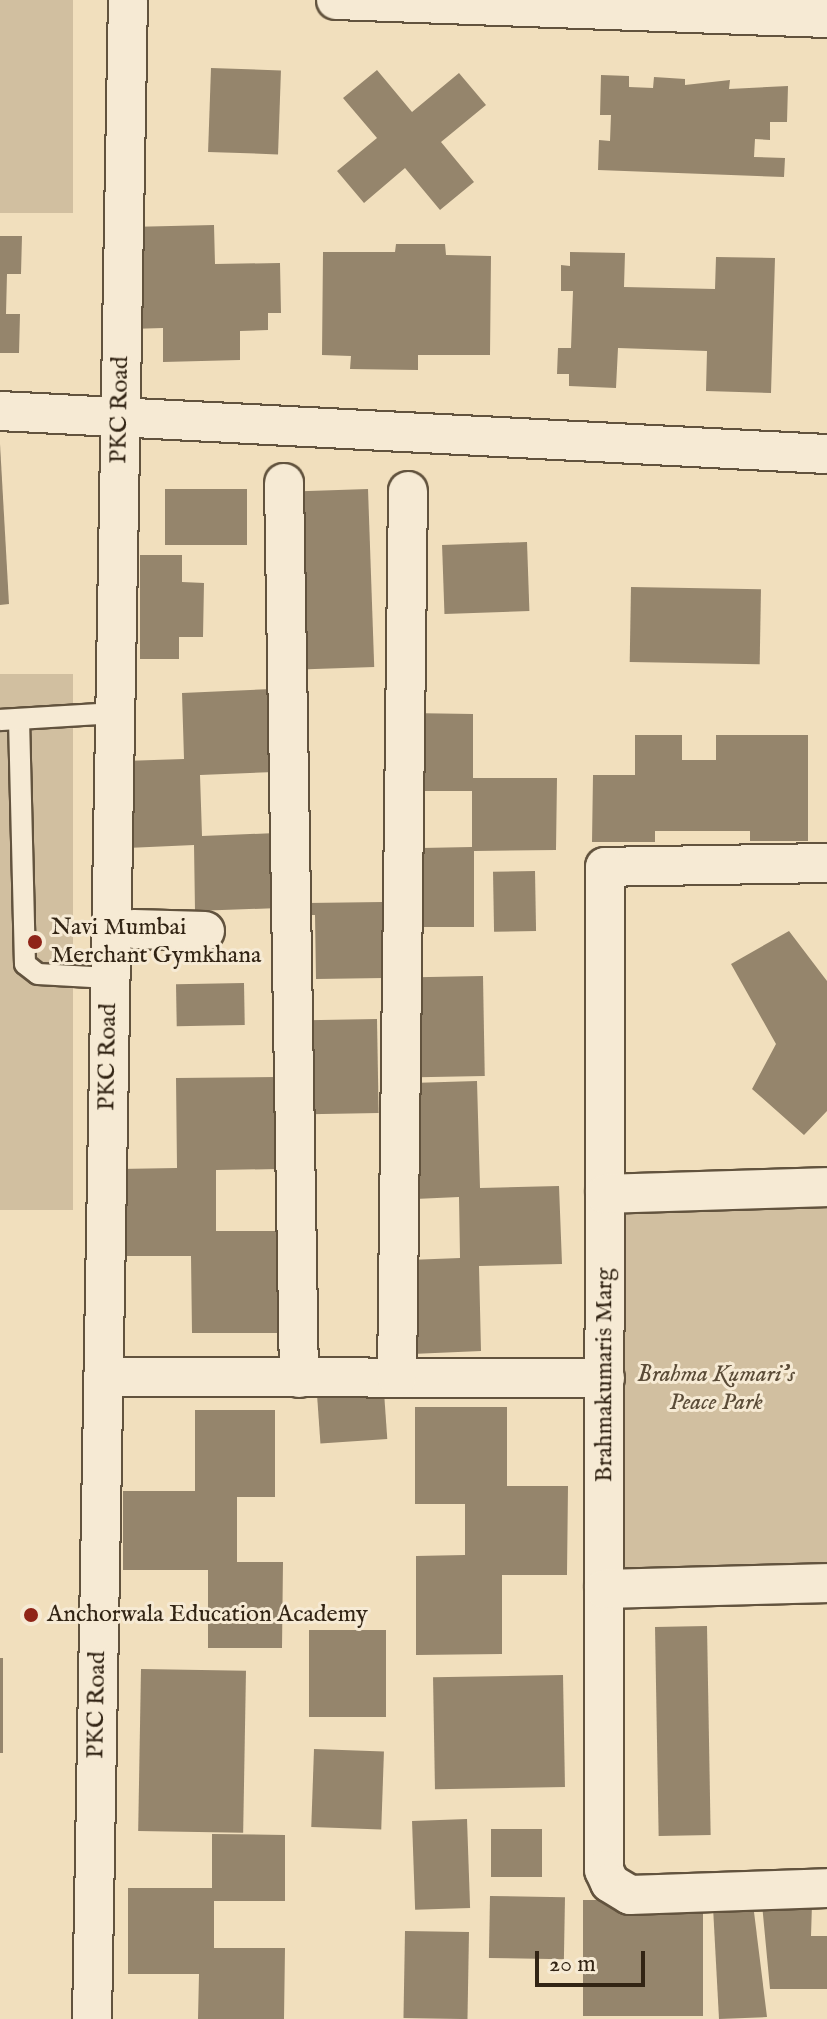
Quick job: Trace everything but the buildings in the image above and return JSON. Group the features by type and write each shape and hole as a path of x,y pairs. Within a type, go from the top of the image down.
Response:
{"street":[{"name":"PKC Road","path":"92,2019 128,0"},
{"path":"336,0 827,18"},
{"path":"0,411 827,454 827,429"},
{"path":"284,483 299,1378"},
{"path":"397,1377 408,491"},
{"name":"Brahmakumaris Marg","path":"827,863 605,867 604,1589 604,1870 610,1883 630,1895 827,1888"},
{"path":"134,929 205,931"},
{"path":"605,1194 827,1187"},
{"path":"103,1377 605,1378"},
{"path":"604,1589 827,1583"}],"lane":[{"path":"109,978 38,974 25,964 10,720 114,713"}],"green space":[{"path":"0,0 73,0 73,213 0,213"},
{"name":"Navi Mumbai Merchant Gymkhana","path":"0,674 73,674 73,1210 0,1210"},
{"name":"Brahma Kumari's Peace Park","path":"605,1187 827,1187 827,1583 605,1583"}],"place":[{"name":"Navi Mumbai Merchant Gymkhana","path":"35,942"},
{"name":"Anchorwala Education Academy","path":"31,1615"}]}
